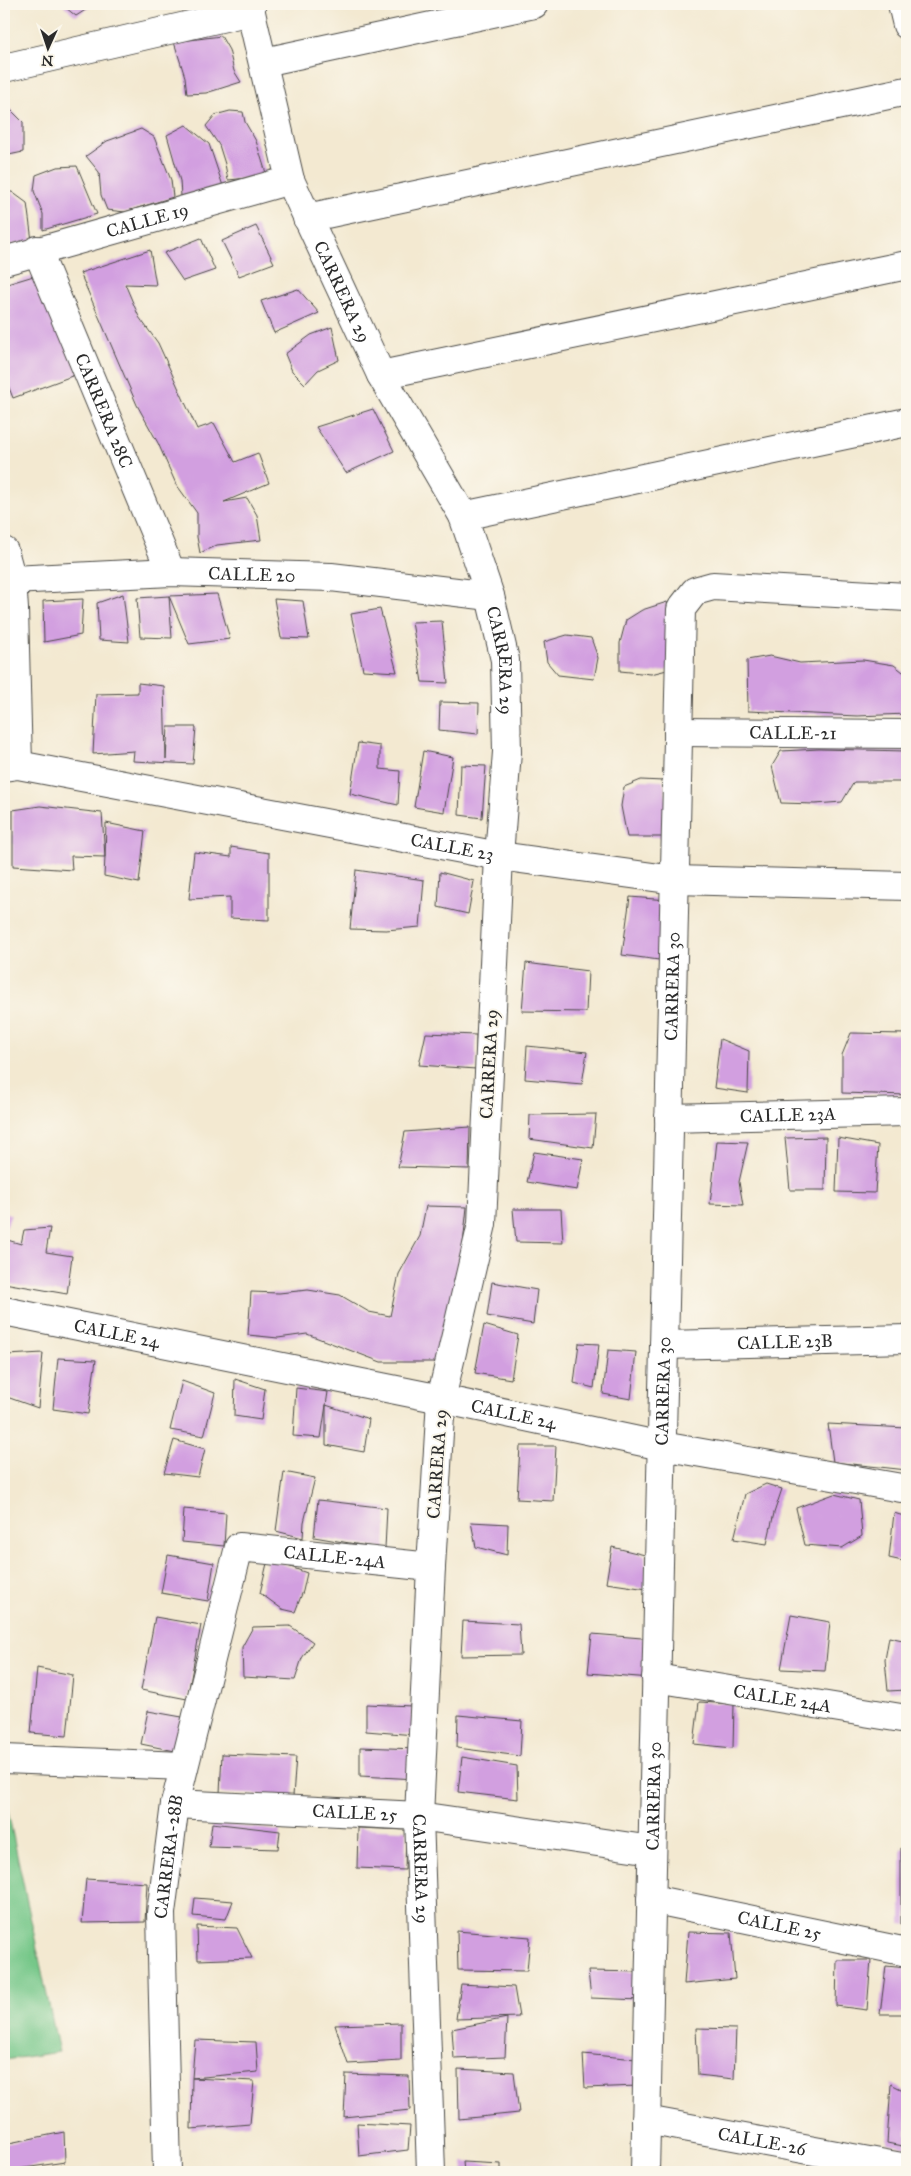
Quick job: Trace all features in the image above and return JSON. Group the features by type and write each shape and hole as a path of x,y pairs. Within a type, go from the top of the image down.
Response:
{"street":[{"path":"264,62 534,4"},
{"path":"902,4 907,25"},
{"path":"4,68 250,7"},
{"name":"CARRERA 29","path":"250,7 290,180 380,375 463,516 490,596 505,660 507,752 499,856 482,1224 441,1399 431,1567 419,1816 431,2172"},
{"path":"307,218 907,91"},
{"name":"CALLE 19","path":"4,261 37,250 290,180"},
{"name":"CARRERA 28C","path":"37,250 171,572"},
{"path":"380,375 907,264"},
{"path":"463,516 907,422"},
{"path":"4,551 12,580 11,766"},
{"name":"CALLE 20","path":"12,580 171,572 331,577 490,596"},
{"name":"CARRERA 30","path":"645,2172 681,609 695,591 713,586 907,597"},
{"name":"CALLE-21","path":"678,732 907,734"},
{"name":"CALLE 23","path":"11,766 499,856 675,880 907,886"},
{"name":"CALLE 23A","path":"669,1118 907,1112"},
{"name":"CALLE 24","path":"4,1311 441,1399 662,1446 907,1489"},
{"name":"CALLE 23B","path":"664,1345 907,1339"},
{"name":"CALLE-24A","path":"239,1547 431,1567"},
{"name":"CARRERA-28B","path":"167,2172 161,1913 175,1804 239,1547"},
{"name":"CALLE 24A","path":"656,1678 907,1719"},
{"path":"4,1760 184,1766"},
{"name":"CALLE 25","path":"175,1804 419,1816 652,1850"},
{"name":"CALLE 25","path":"651,1898 907,1952"},
{"name":"CALLE-26","path":"646,2120 907,2168"}],"green space":[{"path":"4,1793 59,2052 4,2060"}],"building":[{"path":"63,4 95,4 76,16"},
{"path":"221,36 229,50 234,71 241,82 206,93 187,94 185,77 174,42"},
{"path":"4,103 23,122 23,152 4,156"},
{"path":"230,111 243,112 245,122 256,141 266,173 248,178 228,180 219,145 206,126 215,115"},
{"path":"186,125 209,144 223,186 181,196 180,181 167,135"},
{"path":"141,129 154,137 171,180 173,197 125,212 107,210 101,195 99,172 86,156 107,141"},
{"path":"77,166 97,214 43,230 43,214 34,191 36,175 57,167"},
{"path":"4,192 12,192 27,203 32,241 4,246"},
{"path":"256,226 274,263 239,276 222,241"},
{"path":"201,238 215,270 183,281 164,253"},
{"path":"150,250 156,285 125,284 139,317 158,343 197,429 214,423 235,462 258,453 269,483 224,502 247,498 257,515 261,540 217,545 200,553 197,537 197,513 176,484 158,443 137,405 80,273"},
{"path":"40,274 80,373 13,398 4,375 4,285"},
{"path":"298,289 319,313 274,333 261,301"},
{"path":"332,327 339,360 318,370 305,384 292,371 285,354 311,335"},
{"path":"373,409 394,451 346,473 316,427"},
{"path":"123,594 129,642 99,640 97,603"},
{"path":"217,594 230,639 189,644 169,596"},
{"path":"169,596 172,638 140,637 137,598"},
{"path":"83,599 81,635 44,642 43,601"},
{"path":"274,599 303,601 309,639 281,638"},
{"path":"667,602 672,621 671,669 651,674 620,671 620,643 626,620 642,610"},
{"path":"380,609 397,672 363,670 351,614"},
{"path":"442,621 448,683 422,682 412,622"},
{"path":"567,635 591,638 598,658 594,679 558,675 547,662 544,642"},
{"path":"770,656 800,663 863,660 894,665 907,675 907,714 857,716 748,711 747,660"},
{"path":"138,683 164,686 166,759 168,727 196,727 193,764 133,761 134,751 93,754 96,694 138,693"},
{"path":"440,702 479,703 478,734 439,730"},
{"path":"358,743 380,746 380,769 400,771 398,805 350,794"},
{"path":"819,749 907,751 907,782 854,782 842,802 815,804 781,803 772,766 781,751"},
{"path":"423,751 453,757 444,812 414,807"},
{"path":"461,765 486,766 482,818 459,815"},
{"path":"641,780 663,781 667,801 662,837 627,837 621,806 624,787"},
{"path":"40,806 102,813 105,857 71,856 72,870 13,866 13,810"},
{"path":"106,823 145,831 139,883 104,876"},
{"path":"231,847 269,853 269,920 230,918 230,897 189,899 194,852 231,857"},
{"path":"356,870 424,880 420,927 386,930 350,929"},
{"path":"440,872 474,881 468,914 438,907"},
{"path":"630,897 667,900 659,960 622,955"},
{"path":"526,963 588,971 586,1012 522,1011"},
{"path":"426,1033 476,1035 476,1069 419,1065"},
{"path":"851,1033 907,1034 907,1095 842,1093 842,1055"},
{"path":"720,1039 749,1051 748,1093 714,1088"},
{"path":"527,1046 587,1052 582,1084 525,1079"},
{"path":"596,1114 593,1148 529,1139 530,1115"},
{"path":"470,1127 469,1169 398,1167 405,1132"},
{"path":"826,1137 825,1190 790,1190 785,1138"},
{"path":"838,1138 878,1145 875,1193 836,1192"},
{"path":"717,1141 748,1142 739,1182 743,1205 710,1204"},
{"path":"534,1152 583,1159 577,1190 527,1182"},
{"path":"426,1206 467,1207 463,1244 443,1362 381,1362 307,1334 278,1338 248,1335 251,1292 279,1293 308,1290 340,1295 369,1312 390,1316 399,1274 420,1236"},
{"path":"513,1209 561,1209 563,1243 516,1242"},
{"path":"4,1211 11,1215 4,1232"},
{"path":"50,1228 46,1252 72,1256 67,1294 4,1283 4,1239 21,1244 24,1230"},
{"path":"492,1282 537,1290 533,1324 487,1316"},
{"path":"484,1325 518,1335 511,1379 475,1373"},
{"path":"579,1343 599,1344 594,1388 574,1383"},
{"path":"608,1350 636,1352 631,1399 603,1394"},
{"path":"43,1353 38,1408 4,1396 7,1355"},
{"path":"58,1358 96,1360 88,1414 53,1409"},
{"path":"235,1379 265,1389 261,1420 234,1416"},
{"path":"182,1381 215,1393 204,1436 170,1430"},
{"path":"296,1388 328,1392 321,1438 293,1436"},
{"path":"326,1405 369,1419 364,1452 326,1445"},
{"path":"828,1424 907,1428 907,1470 833,1462"},
{"path":"174,1440 205,1449 198,1477 164,1473"},
{"path":"520,1446 556,1446 553,1501 517,1499"},
{"path":"284,1472 315,1478 304,1522 303,1538 276,1531"},
{"path":"766,1484 782,1489 767,1544 734,1539 745,1494"},
{"path":"834,1494 859,1500 862,1536 842,1548 805,1545 796,1508"},
{"path":"318,1500 387,1508 385,1549 314,1537"},
{"path":"184,1509 226,1513 224,1546 182,1542"},
{"path":"894,1513 907,1517 907,1562 889,1558"},
{"path":"471,1522 508,1524 507,1555 476,1547"},
{"path":"612,1547 645,1555 647,1589 606,1583"},
{"path":"168,1555 214,1563 208,1601 161,1593"},
{"path":"268,1559 307,1573 295,1612 282,1609 260,1593"},
{"path":"791,1615 830,1622 825,1671 781,1669"},
{"path":"155,1617 201,1625 187,1699 141,1690"},
{"path":"463,1621 519,1624 521,1655 461,1656"},
{"path":"290,1626 313,1642 302,1658 295,1680 243,1677 242,1647 253,1627"},
{"path":"592,1634 654,1639 651,1678 588,1673"},
{"path":"889,1637 907,1641 907,1690 888,1691 885,1660"},
{"path":"37,1668 73,1675 67,1736 31,1733"},
{"path":"699,1702 734,1704 733,1748 694,1744"},
{"path":"366,1704 412,1706 415,1735 366,1731"},
{"path":"148,1711 182,1717 175,1751 141,1744"},
{"path":"458,1715 522,1721 520,1756 457,1748"},
{"path":"360,1747 417,1749 417,1779 360,1776"},
{"path":"222,1754 296,1757 293,1796 220,1793"},
{"path":"462,1757 517,1766 518,1799 458,1792"},
{"path":"212,1823 280,1831 278,1849 209,1847"},
{"path":"358,1828 406,1830 405,1870 357,1868"},
{"path":"901,1848 907,1849 907,1925 901,1924"},
{"path":"86,1879 147,1883 145,1922 82,1923"},
{"path":"195,1898 233,1901 226,1919 193,1916"},
{"path":"197,1926 237,1928 252,1958 198,1960"},
{"path":"457,1931 530,1937 527,1971 458,1970"},
{"path":"688,1932 731,1933 735,1979 684,1984"},
{"path":"837,1960 871,1960 867,2010 836,2006"},
{"path":"886,1966 907,1968 907,2014 880,2014"},
{"path":"588,1971 642,1972 641,2000 591,1998"},
{"path":"461,1984 514,1987 519,2017 456,2019"},
{"path":"507,2018 505,2057 454,2059 452,2029"},
{"path":"401,2023 401,2061 348,2064 335,2025"},
{"path":"696,2028 736,2029 734,2079 698,2075"},
{"path":"195,2040 256,2042 258,2072 192,2078"},
{"path":"583,2054 636,2059 638,2086 585,2088"},
{"path":"458,2069 514,2072 519,2113 459,2119"},
{"path":"346,2074 409,2076 410,2110 344,2117"},
{"path":"192,2078 254,2081 250,2124 191,2129"},
{"path":"891,2084 907,2092 907,2147 887,2143"},
{"path":"357,2123 410,2126 408,2150 359,2156"},
{"path":"64,2132 65,2162 4,2171 4,2144"},
{"path":"463,2162 501,2164 501,2172 464,2172"}]}
